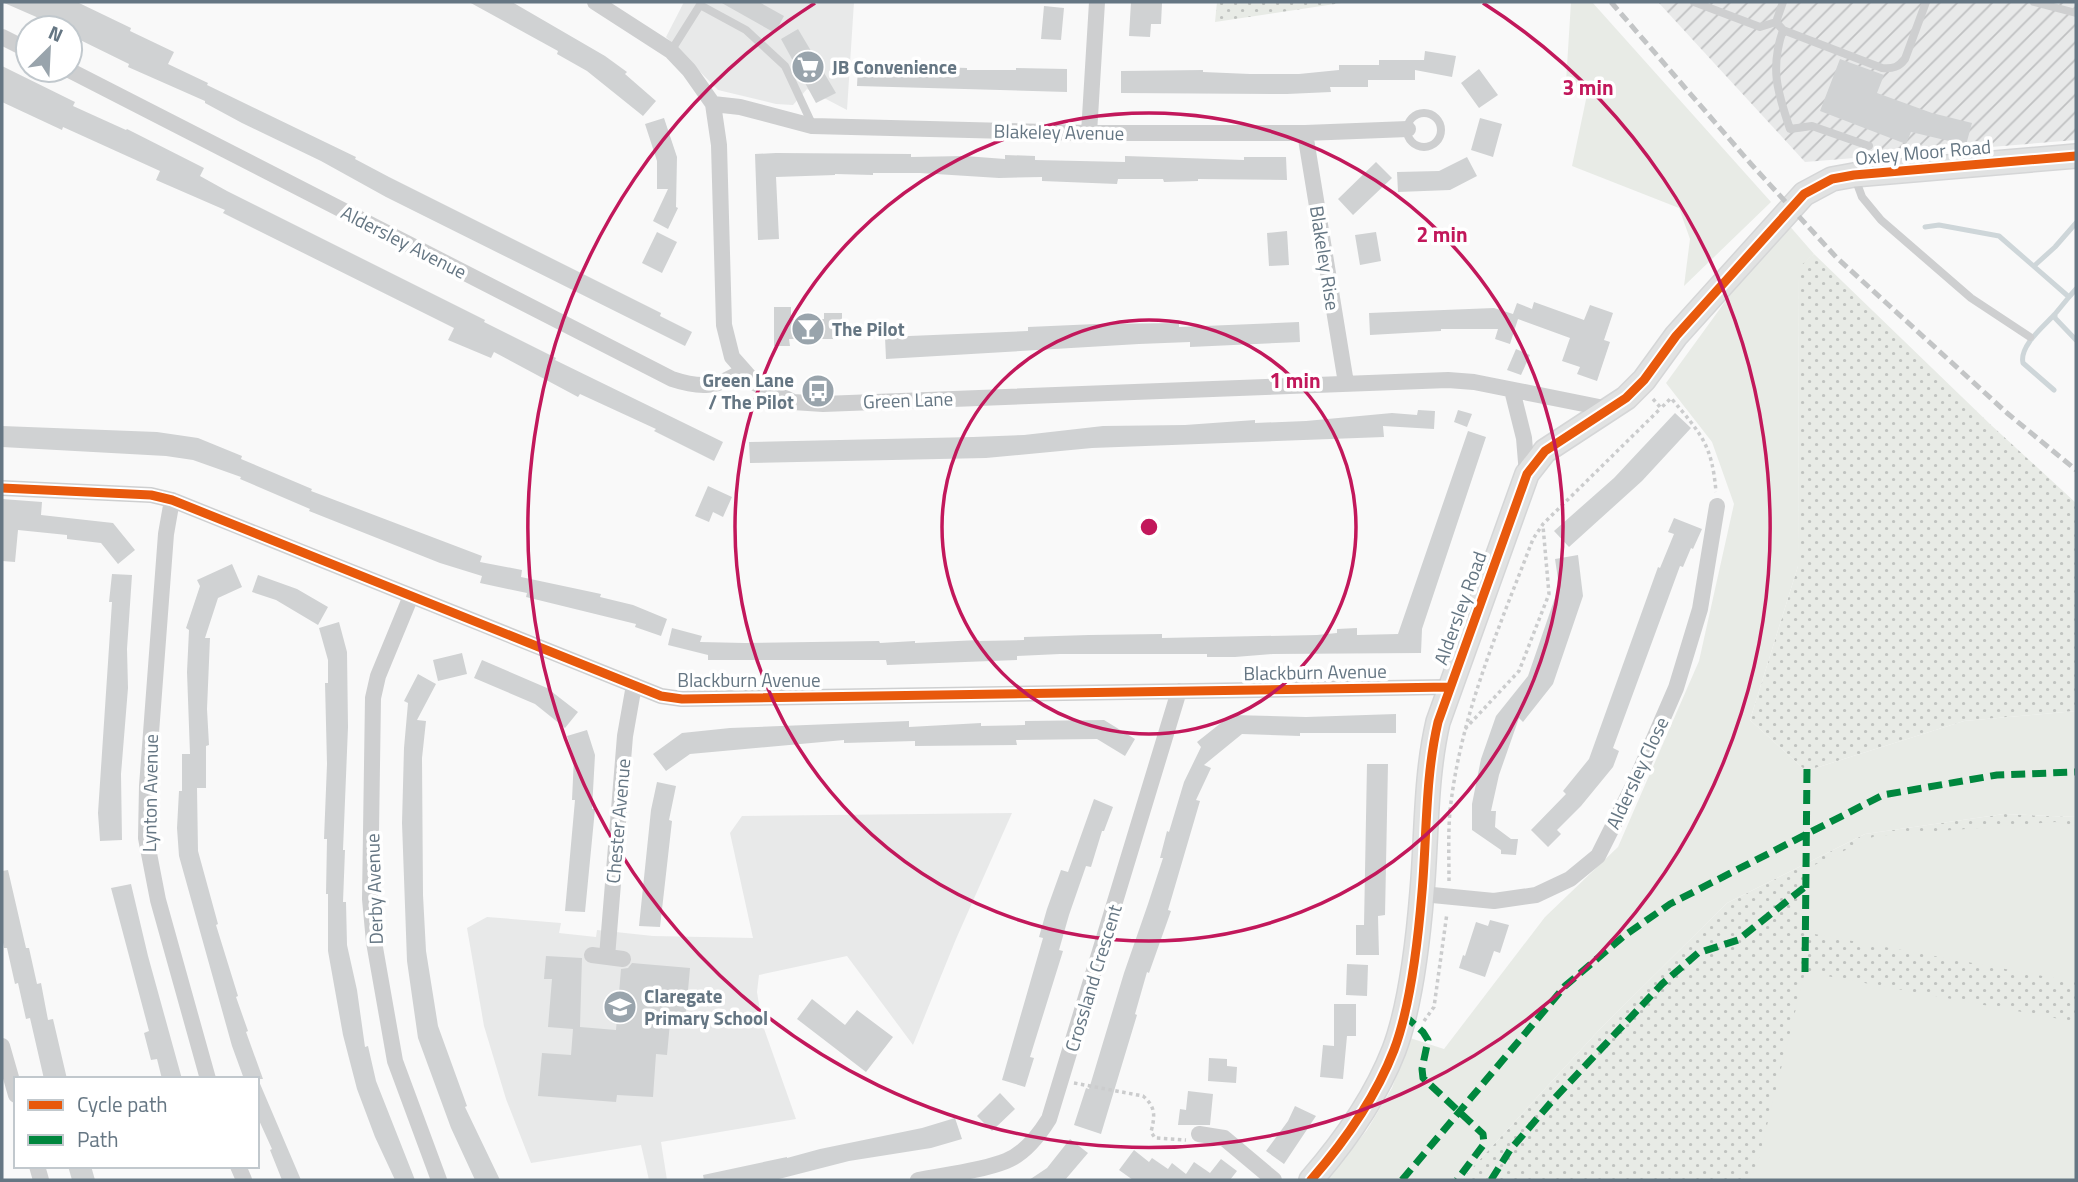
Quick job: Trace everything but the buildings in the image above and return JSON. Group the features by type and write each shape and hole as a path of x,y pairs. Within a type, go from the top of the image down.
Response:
{"street":[{"path":"595,2 671,51 690,70 713,104 719,145 723,325 733,357 742,371"},
{"path":"1089,133 1097,2"},
{"name":"Aldersley Avenue","path":"84,78 672,379 705,387 719,384 742,371"},
{"name":"Blakeley Avenue","path":"713,104 740,107 812,126 1089,133 1305,133 1408,129"},
{"name":"Blakeley Rise","path":"1305,133 1346,383"},
{"name":"Oxley Moor Road","path":"1785,214 1804,194 1832,179 2076,156"},
{"name":"Aldersley Road","path":"1311,1180 1348,1135 1395,1048 1409,992 1422,894 1432,748 1450,687 1527,474 1545,451 1626,398 1640,384 1676,336 1785,214"},
{"name":"Green Lane","path":"742,371 755,383 793,402 823,404 1448,380 1474,382 1609,409"},
{"path":"1512,390 1524,438 1527,474"},
{"name":"Blackburn Avenue","path":"2,488 151,495 172,500 661,696 704,699 1450,687"},
{"name":"Lynton Avenue","path":"172,500 165,547 147,786 146,838 158,900 207,1077"},
{"name":"Aldersley Close","path":"1422,894 1494,901 1536,895 1570,879 1598,856 1636,780 1676,688 1700,609 1717,506"},
{"name":"Derby Avenue","path":"411,596 378,676 373,698 370,899 374,942 395,1060 439,1180"},
{"name":"Chester Avenue","path":"608,957 625,736 634,685"},
{"name":"Crossland Crescent","path":"918,1180 1007,1161 1027,1147 1049,1119 1179,691"},
{"path":"2,1046 14,1088"},
{"path":"1199,1134 1224,1138 1274,1180"}],"lane":[{"path":"1694,2 1760,27 1776,22"},
{"path":"1776,22 1783,2"},
{"path":"1776,22 1783,30 1882,68 1891,68 1900,65 1905,59 1926,2"},
{"path":"2034,2 2076,13"},
{"path":"671,51 699,5 746,30 785,66 812,126"},
{"path":"1783,30 1775,63 1779,97 1790,129 1812,126 1869,146"},
{"path":"1421,114 1433,115 1441,129 1438,140 1424,147 1411,139 1408,129 1412,119 1421,114"},
{"path":"1854,175 1862,197 1881,220 1971,298 2030,337"}],"path":[{"path":"1640,384 1661,408"},
{"path":"1419,1028 1434,1007 1449,896 1450,812 1465,730 1476,688 1533,539 1543,524 1671,398 1704,438 1714,465 1717,506"},
{"path":"1465,730 1519,671 1549,594 1543,524"},
{"path":"1062,1081 1143,1096 1151,1102 1155,1111 1151,1132 1155,1138 1189,1141 1189,1133 1199,1134"}],"shaded area":[{"path":"684,2 854,2 847,110 807,89 793,105 776,104 718,90 666,37"},
{"path":"1217,2 1348,2 1215,22"},
{"path":"1571,2 1592,2 1771,202 1684,286 1690,239 1679,208 1572,166 1588,90 1566,82"},
{"path":"1658,2 2076,2 2076,140 1805,162"},
{"path":"1787,223 1814,254 1799,267 1798,566 1750,720 1806,771 1964,721 2076,711 2076,817 2004,814 1865,834 1727,903 1600,1029 1461,1180 1326,1180 1367,1130 1392,1088 1410,1038 1444,1049 1545,917 1618,847 1699,661 1734,504 1712,442 1666,383 1759,255"},
{"path":"1814,254 2076,503 2076,711 1964,721 1806,771 1750,720 1798,566 1799,266"},
{"name":"Claregate Primary School","path":"1012,813 913,1045 847,956 759,975 757,992 762,1023 796,1119 661,1142 667,1180 649,1180 641,1145 531,1163 506,1099 484,1026 467,928 487,917 561,923 559,933 596,937 597,930 653,936 753,938 730,833 742,816"},
{"path":"2004,814 2076,817 2076,1180 1461,1180 1600,1029 1727,903 1865,834"},
{"path":"2055,822 2076,826 2076,982 1798,931 1804,870 1875,836"},
{"path":"1805,972 2076,1022 2076,1180 1744,1180 1756,1170"}],"waterway":[{"path":"2034,266 2076,223"},
{"path":"1925,227 1939,225 1999,236 2069,297 2076,289"},
{"path":"2069,297 2055,314 2055,318 2076,340"},
{"path":"2054,390 2023,363 2023,357 2028,343 2055,314"}],"railway":[{"path":"1611,2 1751,164 1836,257 2007,413 2076,470"}],"marked path":[{"path":"1805,972 1807,767"},
{"path":"1402,1180 1565,986 1624,936 1670,904 1883,795 1997,775 2076,772"},
{"path":"1491,1180 1510,1150 1553,1100 1662,984 1698,953 1738,940 1806,886"},
{"path":"1404,1015 1428,1040 1422,1069 1423,1078 1483,1134 1484,1144 1457,1180"}],"cycle path":[{"path":"1311,1180 1347,1135 1368,1102 1386,1068 1400,1032 1416,952 1429,785 1438,722 1527,474 1545,451 1626,398 1644,380 1676,336 1804,194 1832,179 1854,175 2076,156"},
{"path":"2,488 151,495 172,500 661,696 682,699 1450,687"}],"place":[{"name":"JB Convenience","path":"808,67"},
{"name":"The Pilot","path":"808,329"},
{"name":"Green Lane / The Pilot","path":"818,391"},
{"name":"Claregate Primary School","path":"620,1007"}]}
